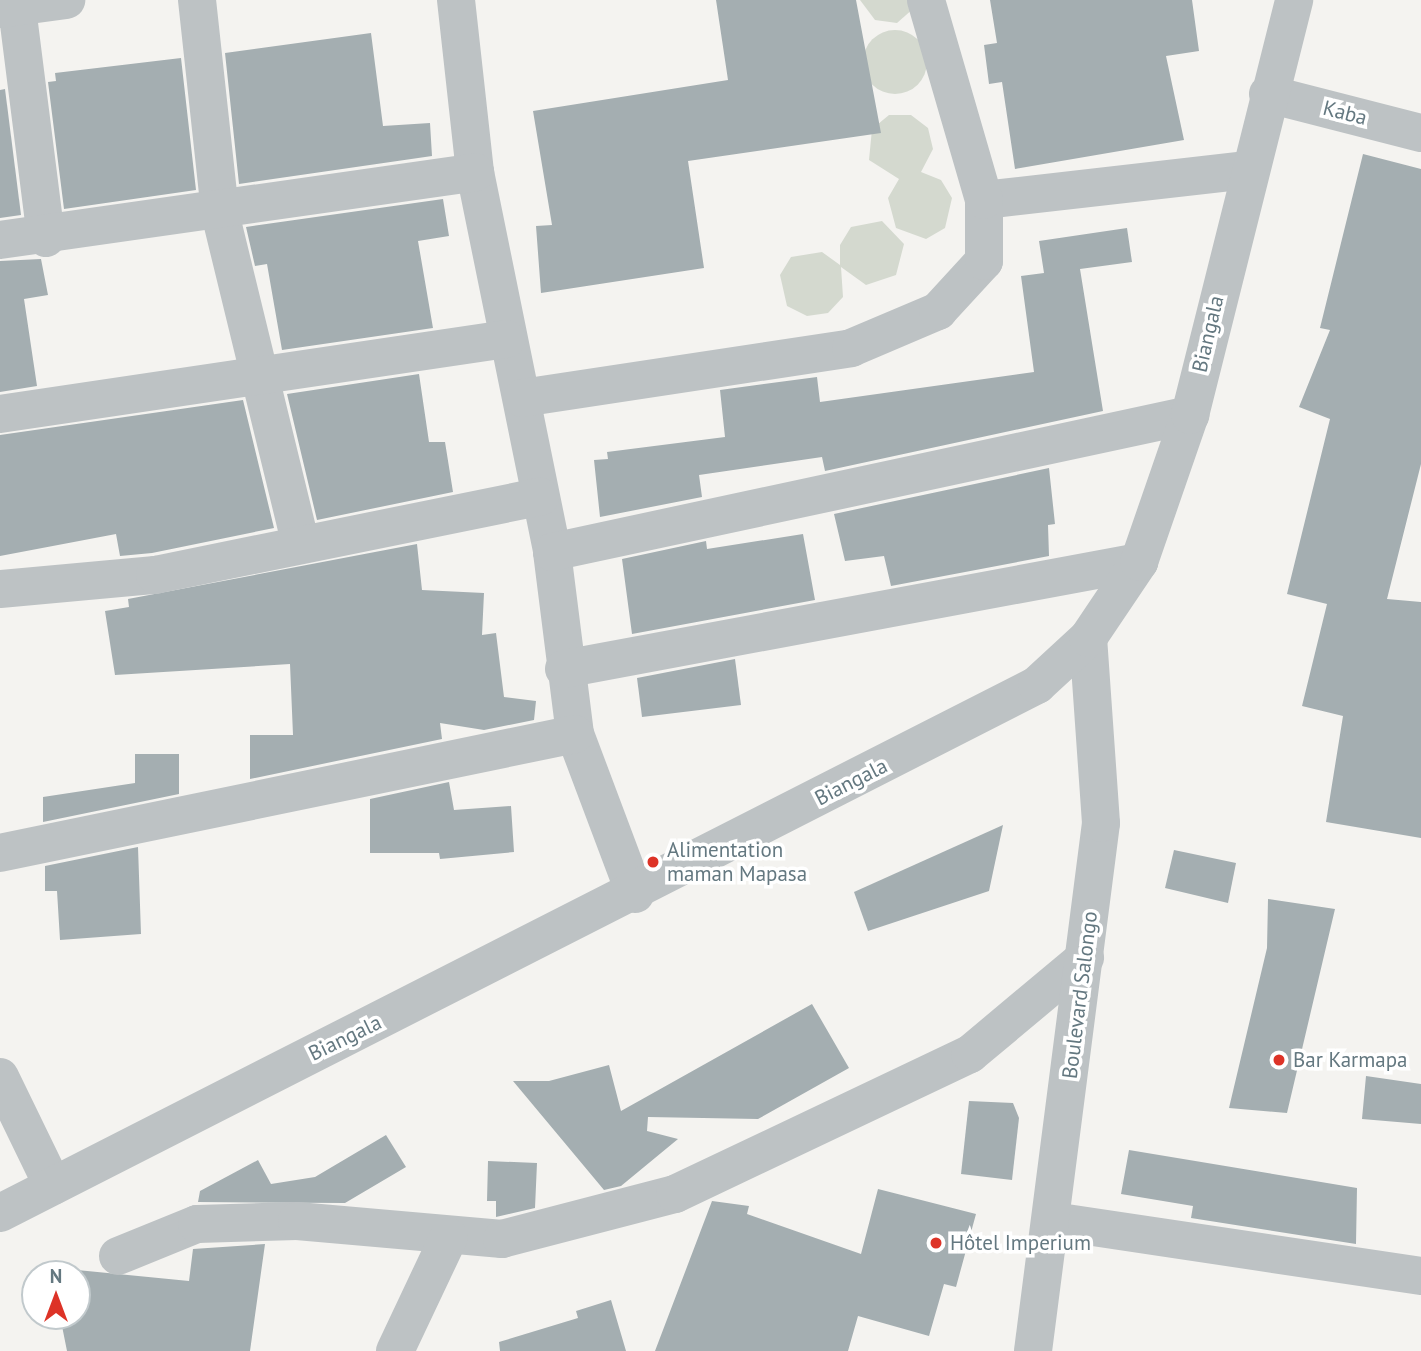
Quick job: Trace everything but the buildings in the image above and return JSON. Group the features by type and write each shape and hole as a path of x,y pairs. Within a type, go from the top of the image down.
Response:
{"street":[{"path":"46,238 11,6 66,0"},
{"path":"197,0 220,213 262,376 300,541"},
{"path":"456,0 475,172 506,339 522,398 552,552 564,669 575,734 635,894"},
{"path":"522,398 851,348 926,316 984,261 984,200 926,0"},
{"name":"Biangala","path":"0,1213 635,894 1037,685 1088,638 1139,562 1189,415 1247,170 1294,0"},
{"name":"Kaba","path":"1268,94 1421,132"},
{"path":"984,200 1247,170"},
{"path":"0,240 46,238 475,172"},
{"path":"0,414 506,339"},
{"path":"552,552 1189,415"},
{"path":"0,589 155,575 300,541 540,496"},
{"path":"564,669 1139,562"},
{"name":"Boulevard Salongo","path":"1033,1351 1054,1221 1101,823 1088,638"},
{"path":"0,853 575,734"},
{"path":"118,1256 197,1224 297,1221 449,1237 502,1238 675,1194 970,1054 1085,958"},
{"path":"0,1077 53,1186"},
{"path":"1054,1221 1421,1276"},
{"path":"395,1351 449,1237"}],"shaded area":[{"path":"860,0 923,0 897,23 875,20"},
{"path":"889,30 901,30 918,39 925,50 925,74 918,85 901,94 889,94 877,89 868,80 863,68 863,56 868,44 877,35"},
{"path":"889,115 911,115 928,128 933,149 921,172 941,180 952,198 945,228 926,239 896,228 888,198 899,179 869,160 872,129"},
{"path":"882,221 904,244 896,275 866,285 841,267 843,297 828,313 807,316 787,306 780,275 791,257 822,252 840,265 840,245 851,227"}],"place":[{"name":"Alimentation maman Mapasa","path":"653,862"},
{"name":"Bar Karmapa","path":"1279,1060"},
{"name":"Hôtel Imperium","path":"936,1243"}]}
